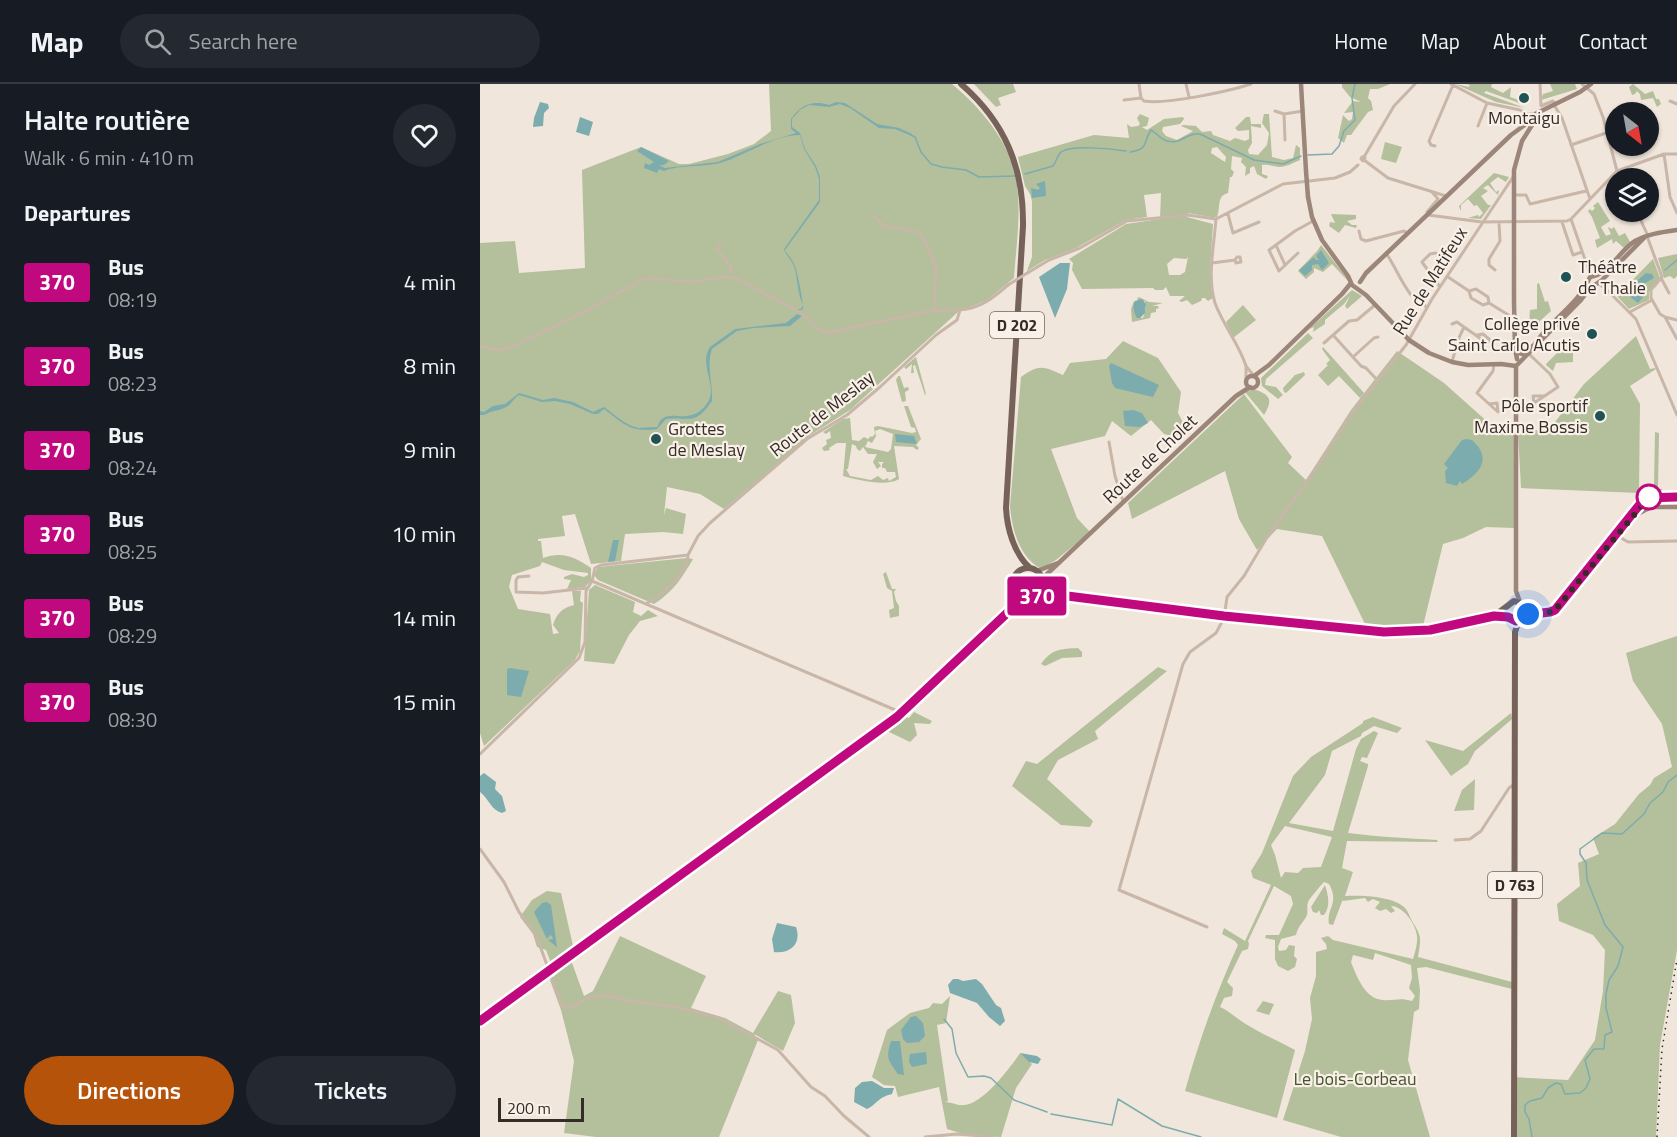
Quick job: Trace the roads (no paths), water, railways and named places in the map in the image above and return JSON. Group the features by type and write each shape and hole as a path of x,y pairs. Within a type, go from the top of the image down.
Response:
{"main road":[{"name":"D 202","path":"961,84 992,118 1007,144 1020,180 1023,226 1006,508 1007,521 1016,547 1030,568"},
{"path":"1301,84 1308,196 1314,221 1327,249 1344,271 1409,340 1429,353 1452,362 1468,365 1514,362 1528,354 1594,281"},
{"path":"1255,377 1256,387 1247,383 1269,365 1510,135 1555,104 1591,84"},
{"path":"1509,618 1509,605 1515,591 1514,177 1519,150 1531,120"},
{"path":"1528,354 1539,337 1622,256 1647,236 1677,230"},
{"path":"1515,350 1523,354 1534,345"},
{"name":"Route de Cholet","path":"1065,558 1247,383"},
{"path":"1015,592 1023,598 1032,598 1039,594 1057,594 1224,615 1400,633 1430,630 1494,616 1519,620 1525,615 1555,610 1645,498 1677,497"},
{"path":"1642,504 1651,507 1677,507"},
{"path":"1630,518 1651,507"},
{"name":"D 202","path":"1016,547 1018,572"},
{"path":"1003,617 1015,599 1012,584 1018,572 1030,568 1037,571 1051,567 1065,558"},
{"path":"1039,594 1047,574 1065,558"},
{"path":"1037,571 1043,583 1057,594"},
{"path":"1515,591 1525,615"},
{"path":"480,1021 902,713 1023,598"},
{"path":"1494,616 1509,605 1522,604 1541,612"},
{"name":"D 763","path":"1509,618 1515,632"},
{"name":"D 763","path":"1514,1137 1515,632 1519,620"}],"street":[{"path":"1139,84 1141,98"},
{"path":"1186,84 1190,97"},
{"path":"1224,84 1226,89"},
{"path":"1124,100 1141,98 1144,101 1154,102 1251,84"},
{"path":"480,346 496,350 512,347 589,309 642,279 652,278 691,282 731,277 800,312 820,330 827,333 934,311 976,308 1049,260 1080,248 1127,221 1188,215 1216,219 1283,184 1335,178 1350,172 1361,161 1394,106 1415,84"},
{"path":"1540,84 1541,106 1553,102 1555,104 1590,199"},
{"path":"1435,146 1430,141 1452,85 1487,103 1520,110 1531,120"},
{"path":"1584,86 1594,94 1605,128"},
{"path":"1670,101 1677,104"},
{"path":"1478,126 1487,103"},
{"path":"1275,111 1284,114 1303,111"},
{"path":"1284,114 1285,140"},
{"path":"1571,144 1605,133"},
{"path":"1625,168 1676,152"},
{"path":"1664,154 1670,196 1677,213"},
{"path":"1361,161 1388,178 1431,191 1445,198"},
{"name":"Rue de Matifeux","path":"1207,927 1119,890 1182,666 1190,651 1216,633 1224,615 1227,597 1244,576 1272,530 1364,397 1409,340 1440,287 1514,177"},
{"path":"1426,215 1482,222 1562,222 1571,219 1605,184"},
{"path":"1426,215 1438,199 1431,191"},
{"path":"1514,195 1526,195 1530,204 1586,191"},
{"path":"1436,206 1436,211 1441,216"},
{"path":"1228,214 1233,233 1259,222"},
{"path":"873,215 884,226 922,234 936,267 934,311"},
{"path":"1216,219 1212,263 1215,301 1246,366 1255,377"},
{"path":"1571,219 1594,281 1607,290 1638,323 1677,416"},
{"path":"1298,253 1279,271 1270,249 1294,231 1314,221"},
{"path":"1495,270 1489,265 1489,259 1500,241 1499,222"},
{"path":"1562,222 1573,255 1582,252"},
{"path":"1641,222 1661,278 1669,293"},
{"path":"1359,231 1361,239 1366,241 1404,231 1408,233"},
{"path":"721,244 717,249 731,267 731,277"},
{"path":"1276,245 1285,265"},
{"path":"1386,253 1411,295 1416,296 1427,308"},
{"path":"1436,253 1430,254 1422,262 1440,287"},
{"path":"1212,263 1235,260"},
{"path":"1447,277 1469,291 1471,298 1483,305 1489,303"},
{"path":"1661,278 1651,290 1652,300 1660,314 1677,320"},
{"path":"1469,291 1476,289 1488,297 1489,303 1515,319"},
{"path":"1630,312 1652,300"},
{"path":"1324,343 1349,321 1357,320 1375,305"},
{"name":"Route de Meslay","path":"646,604 667,591 688,561 688,555 698,536 710,523 807,439 847,415 880,387 936,335 957,320 960,310"},
{"path":"1665,316 1677,339"},
{"path":"1452,324 1457,322 1476,335"},
{"path":"1452,362 1464,327"},
{"path":"1333,335 1378,381"},
{"path":"1353,357 1374,338 1378,338"},
{"path":"1528,354 1550,374 1558,387 1544,396"},
{"path":"1489,404 1477,393 1498,364"},
{"path":"1246,366 1247,383"},
{"path":"1109,442 1119,490 1124,502"},
{"path":"1119,490 1132,495"},
{"path":"1616,535 1628,542 1677,541"},
{"path":"480,754 579,658 585,642 587,588 592,581 593,571 598,566 688,555"},
{"path":"529,576 518,577 516,592 543,593 587,588"},
{"path":"592,581 902,713"},
{"path":"1455,840 1470,839 1481,831 1509,788 1515,785"},
{"path":"480,849 504,882 519,912 536,934 560,1003 565,1007 570,1008 596,996 604,995 719,1018 778,1050 811,1087 825,1096 869,1137"},
{"path":"925,1137 957,1134 993,1137"}],"water":[{"path":"540,102 548,104 549,108 544,113 543,126 533,127 534,118"},
{"path":"836,102 845,103 877,124 899,128 912,134 912,136 895,129 879,128 850,108 840,104 829,107 809,105 800,110 792,119 792,127 800,133 805,149 816,166 820,177 820,202 785,250 795,265 803,305 794,266 784,249 819,200 819,179 804,149 800,135 780,138 720,163 664,171 659,169 657,173 644,168 645,163 649,165 654,162 637,151 641,147 669,161 664,165 659,165 665,168 718,162 760,144 796,133 791,129 791,119 799,110 803,107 807,105 817,103 829,105"},
{"path":"580,117 593,122 589,136 576,132"},
{"path":"1045,181 1046,196 1032,198 1031,188 1038,190 1040,188 1036,184"},
{"path":"1321,250 1329,263 1322,270 1318,264 1312,265 1312,270 1305,276 1299,270 1314,257 1319,260 1316,256"},
{"path":"1060,263 1070,263 1067,289 1055,318 1039,277"},
{"path":"1646,273 1652,274 1654,278 1640,286 1643,297 1638,303 1629,296 1623,296 1624,292"},
{"path":"1142,299 1146,304 1145,313 1137,318 1134,303"},
{"path":"797,314 802,316 790,326 737,331 712,349 710,368 712,401 701,414 691,419 666,419 657,429 641,430 628,426 604,409 598,414 593,414 570,404 555,401 542,402 519,395 505,408 480,415 480,411 484,412 493,406 505,404 519,393 543,400 554,398 573,402 593,412 604,407 633,427 657,427 666,416 695,414 708,402 711,389 706,360 710,347 735,329 786,323"},
{"path":"1111,363 1159,385 1153,397 1115,388 1109,366"},
{"path":"1133,410 1142,413 1148,423 1140,427 1125,426 1123,411"},
{"path":"895,434 914,436 917,444 896,442"},
{"path":"1462,440 1472,440 1482,453 1482,464 1474,475 1462,484 1460,481 1457,486 1446,483 1445,471 1448,468 1444,464"},
{"path":"613,540 619,540 615,561 608,562"},
{"path":"507,669 529,671 521,697 507,695"},
{"path":"484,773 496,782 495,789 502,796 506,811 502,813 495,809 480,792 480,776"},
{"path":"547,902 551,905 557,947 548,940 553,939 552,936 550,935 547,939 534,912 542,903"},
{"path":"777,923 796,927 797,938 796,943 790,949 774,952 772,939"},
{"path":"953,979 963,981 976,979 996,1005 1001,1008 1005,1021 1000,1026 977,1003 950,993 948,985"},
{"path":"916,1016 923,1023 925,1036 919,1042 907,1043 903,1039 901,1030 911,1017"},
{"path":"891,1041 900,1041 904,1075 898,1074 889,1059"},
{"path":"926,1052 927,1064 912,1067 909,1062 910,1054"},
{"path":"1020,1053 1041,1059 1038,1064 1029,1062"},
{"path":"872,1081 884,1088 894,1088 892,1094 883,1097 867,1109 854,1102 855,1088 862,1082"}],"waterway":[{"path":"1308,155 1332,154 1339,146 1344,131 1355,120 1352,98 1355,84"},
{"path":"1130,152 1145,145 1151,130 1172,142 1200,134 1254,160 1283,164 1301,156"},
{"path":"911,135 915,137 921,152 931,164 966,170 979,177 1015,176"},
{"path":"1025,174 1053,166 1060,153 1065,150 1092,148 1126,151"},
{"path":"1665,270 1677,260"},
{"path":"1532,1137 1525,1105 1542,1098 1548,1088 1556,1083 1561,1084 1565,1094 1580,1093 1586,1088 1590,1079 1585,1060 1594,1049 1604,1049 1605,1035 1612,1032 1606,1008 1606,994 1609,980 1618,966 1623,947 1605,925 1587,880 1586,863 1580,854 1580,849 1602,833 1622,834 1644,814 1650,803 1677,775"},
{"path":"944,1019 952,1029 956,1053 968,1077 991,1078 1014,1100 1047,1112"},
{"path":"1051,1114 1112,1125 1118,1099 1162,1126 1201,1137"}],"railway":[{"path":"1657,1137 1662,1049 1677,959"}],"place":[{"name":"Montaigu","path":"1524,98"},
{"name":"Théâtre de Thalie","path":"1566,277"},
{"name":"Collège privé Saint Carlo Acutis","path":"1592,334"},
{"name":"Pôle sportif Maxime Bossis","path":"1600,416"},
{"name":"Grottes de Meslay","path":"656,439"}],"park label":[{"name":"Le bois-Corbeau","path":"1355,1079"}]}
